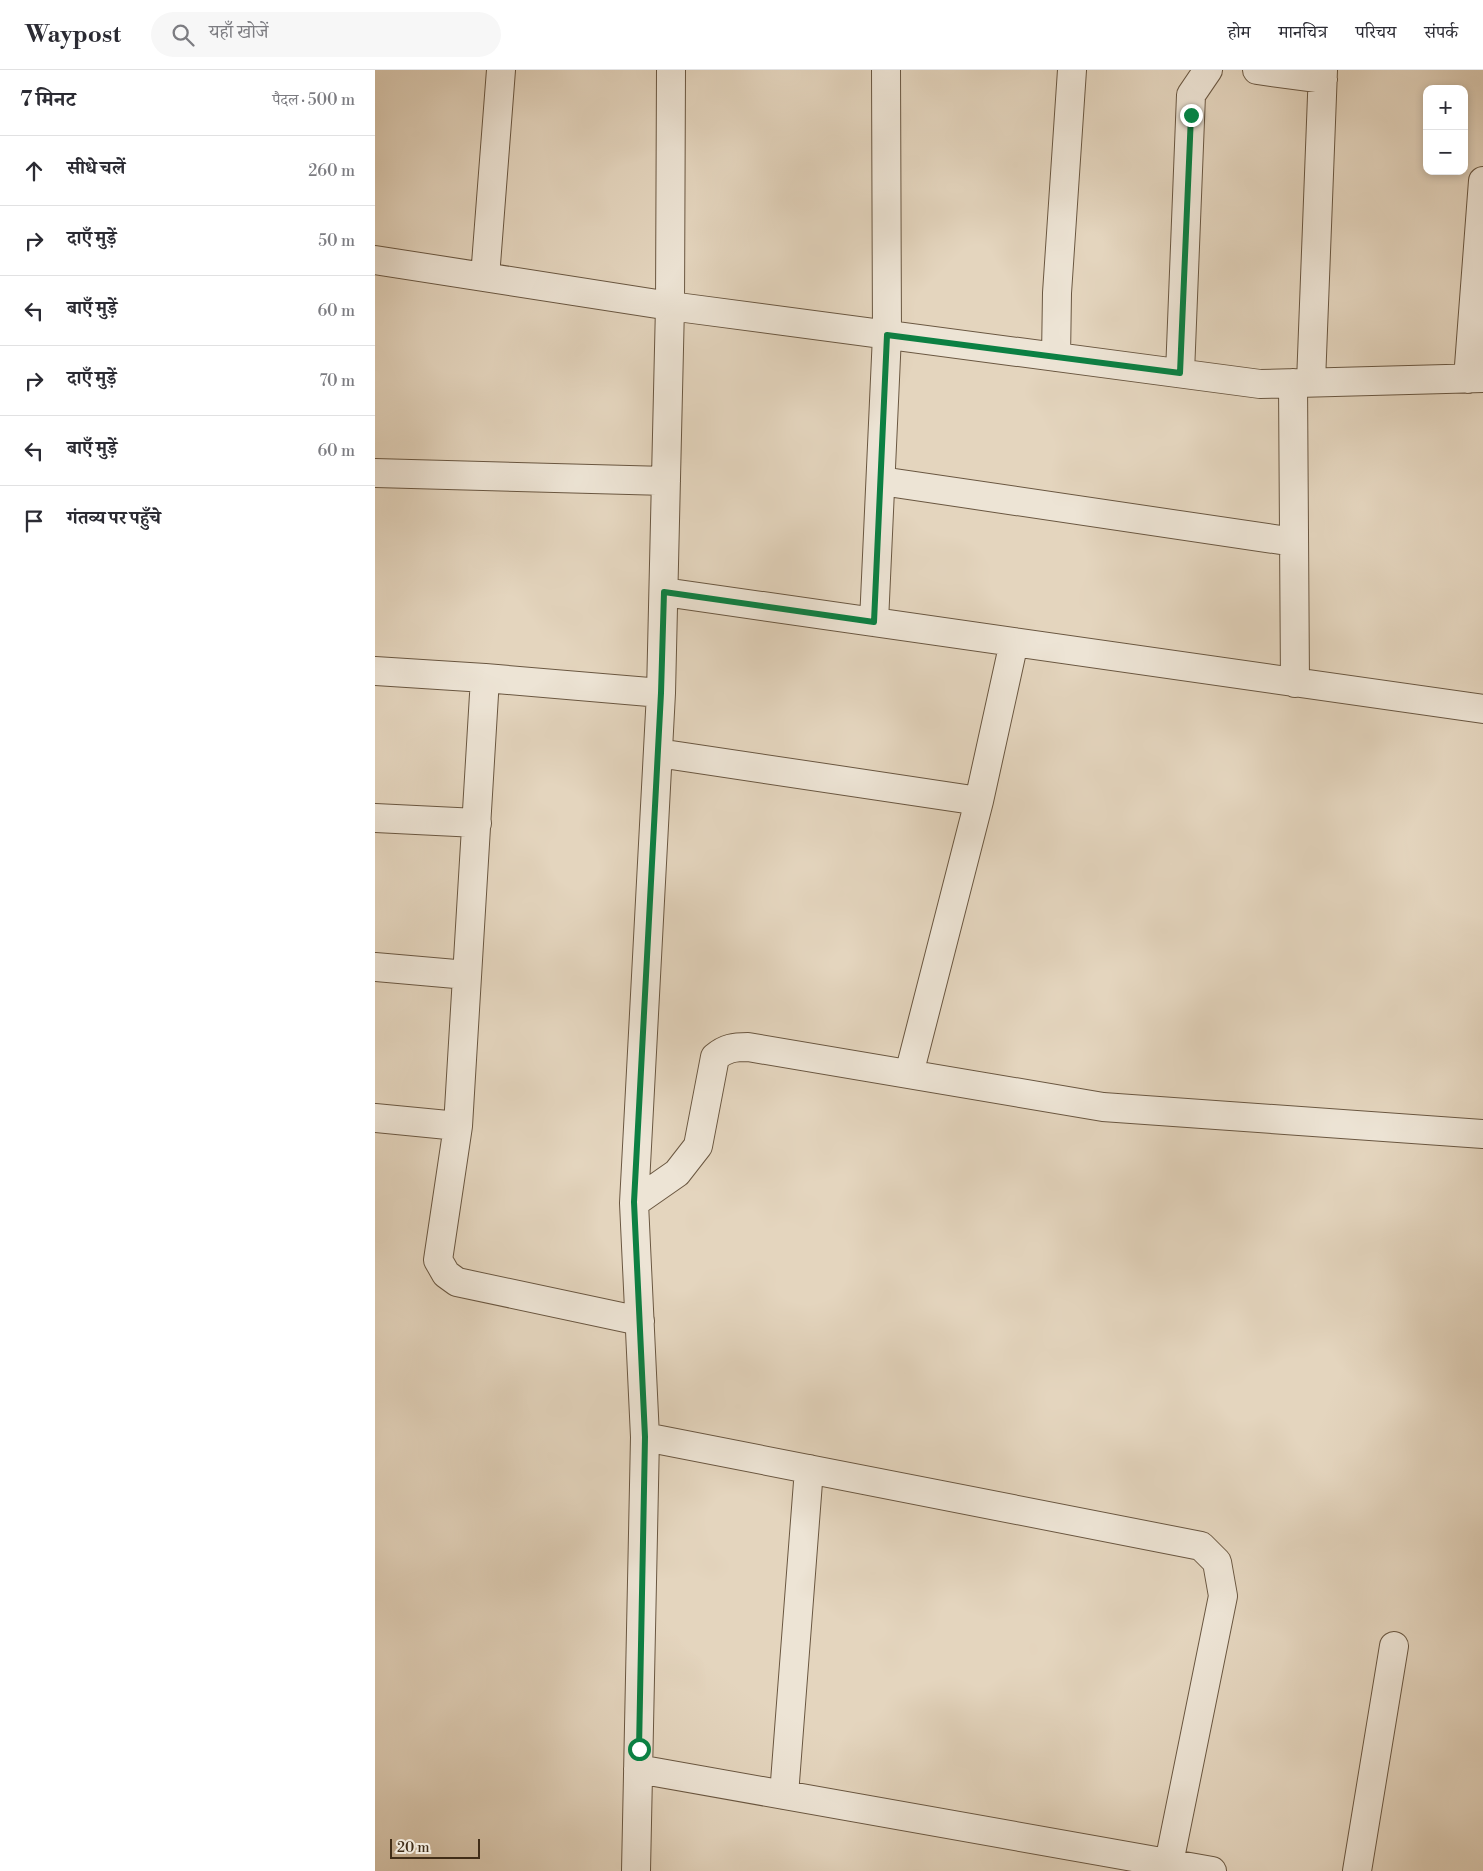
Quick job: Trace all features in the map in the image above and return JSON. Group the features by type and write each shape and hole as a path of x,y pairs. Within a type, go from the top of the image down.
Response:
{"street":[{"path":"485,277 501,70"},
{"path":"636,1871 645,1437 634,1202 661,693 670,306 671,70"},
{"path":"874,622 887,335 886,70"},
{"path":"1056,357 1057,294 1072,70"},
{"path":"1180,373 1191,95 1208,70"},
{"path":"1257,70 1323,74 1302,383 1294,542 1295,683"},
{"path":"375,260 670,306 1260,384 1476,378 1483,181"},
{"path":"375,474 666,481"},
{"path":"881,481 1294,542"},
{"path":"664,592 1483,709"},
{"path":"909,1074 979,801 1013,642"},
{"path":"375,671 661,693"},
{"path":"485,678 458,1126 438,1260 446,1274 457,1282 639,1321"},
{"path":"658,753 979,801"},
{"path":"375,818 477,823"},
{"path":"375,967 467,975"},
{"path":"634,1202 677,1173 698,1146 715,1057 724,1050 748,1047 1103,1107 1483,1134"},
{"path":"375,1118 458,1126"},
{"path":"645,1437 1201,1546 1217,1562 1223,1596 1169,1863"},
{"path":"784,1795 809,1469"},
{"path":"1357,1871 1394,1646"},
{"path":"638,1769 1212,1871"}],"route":[{"path":"639,1749 645,1437 634,1202 661,693 664,592 874,622 887,335 1180,373 1191,115"}]}
